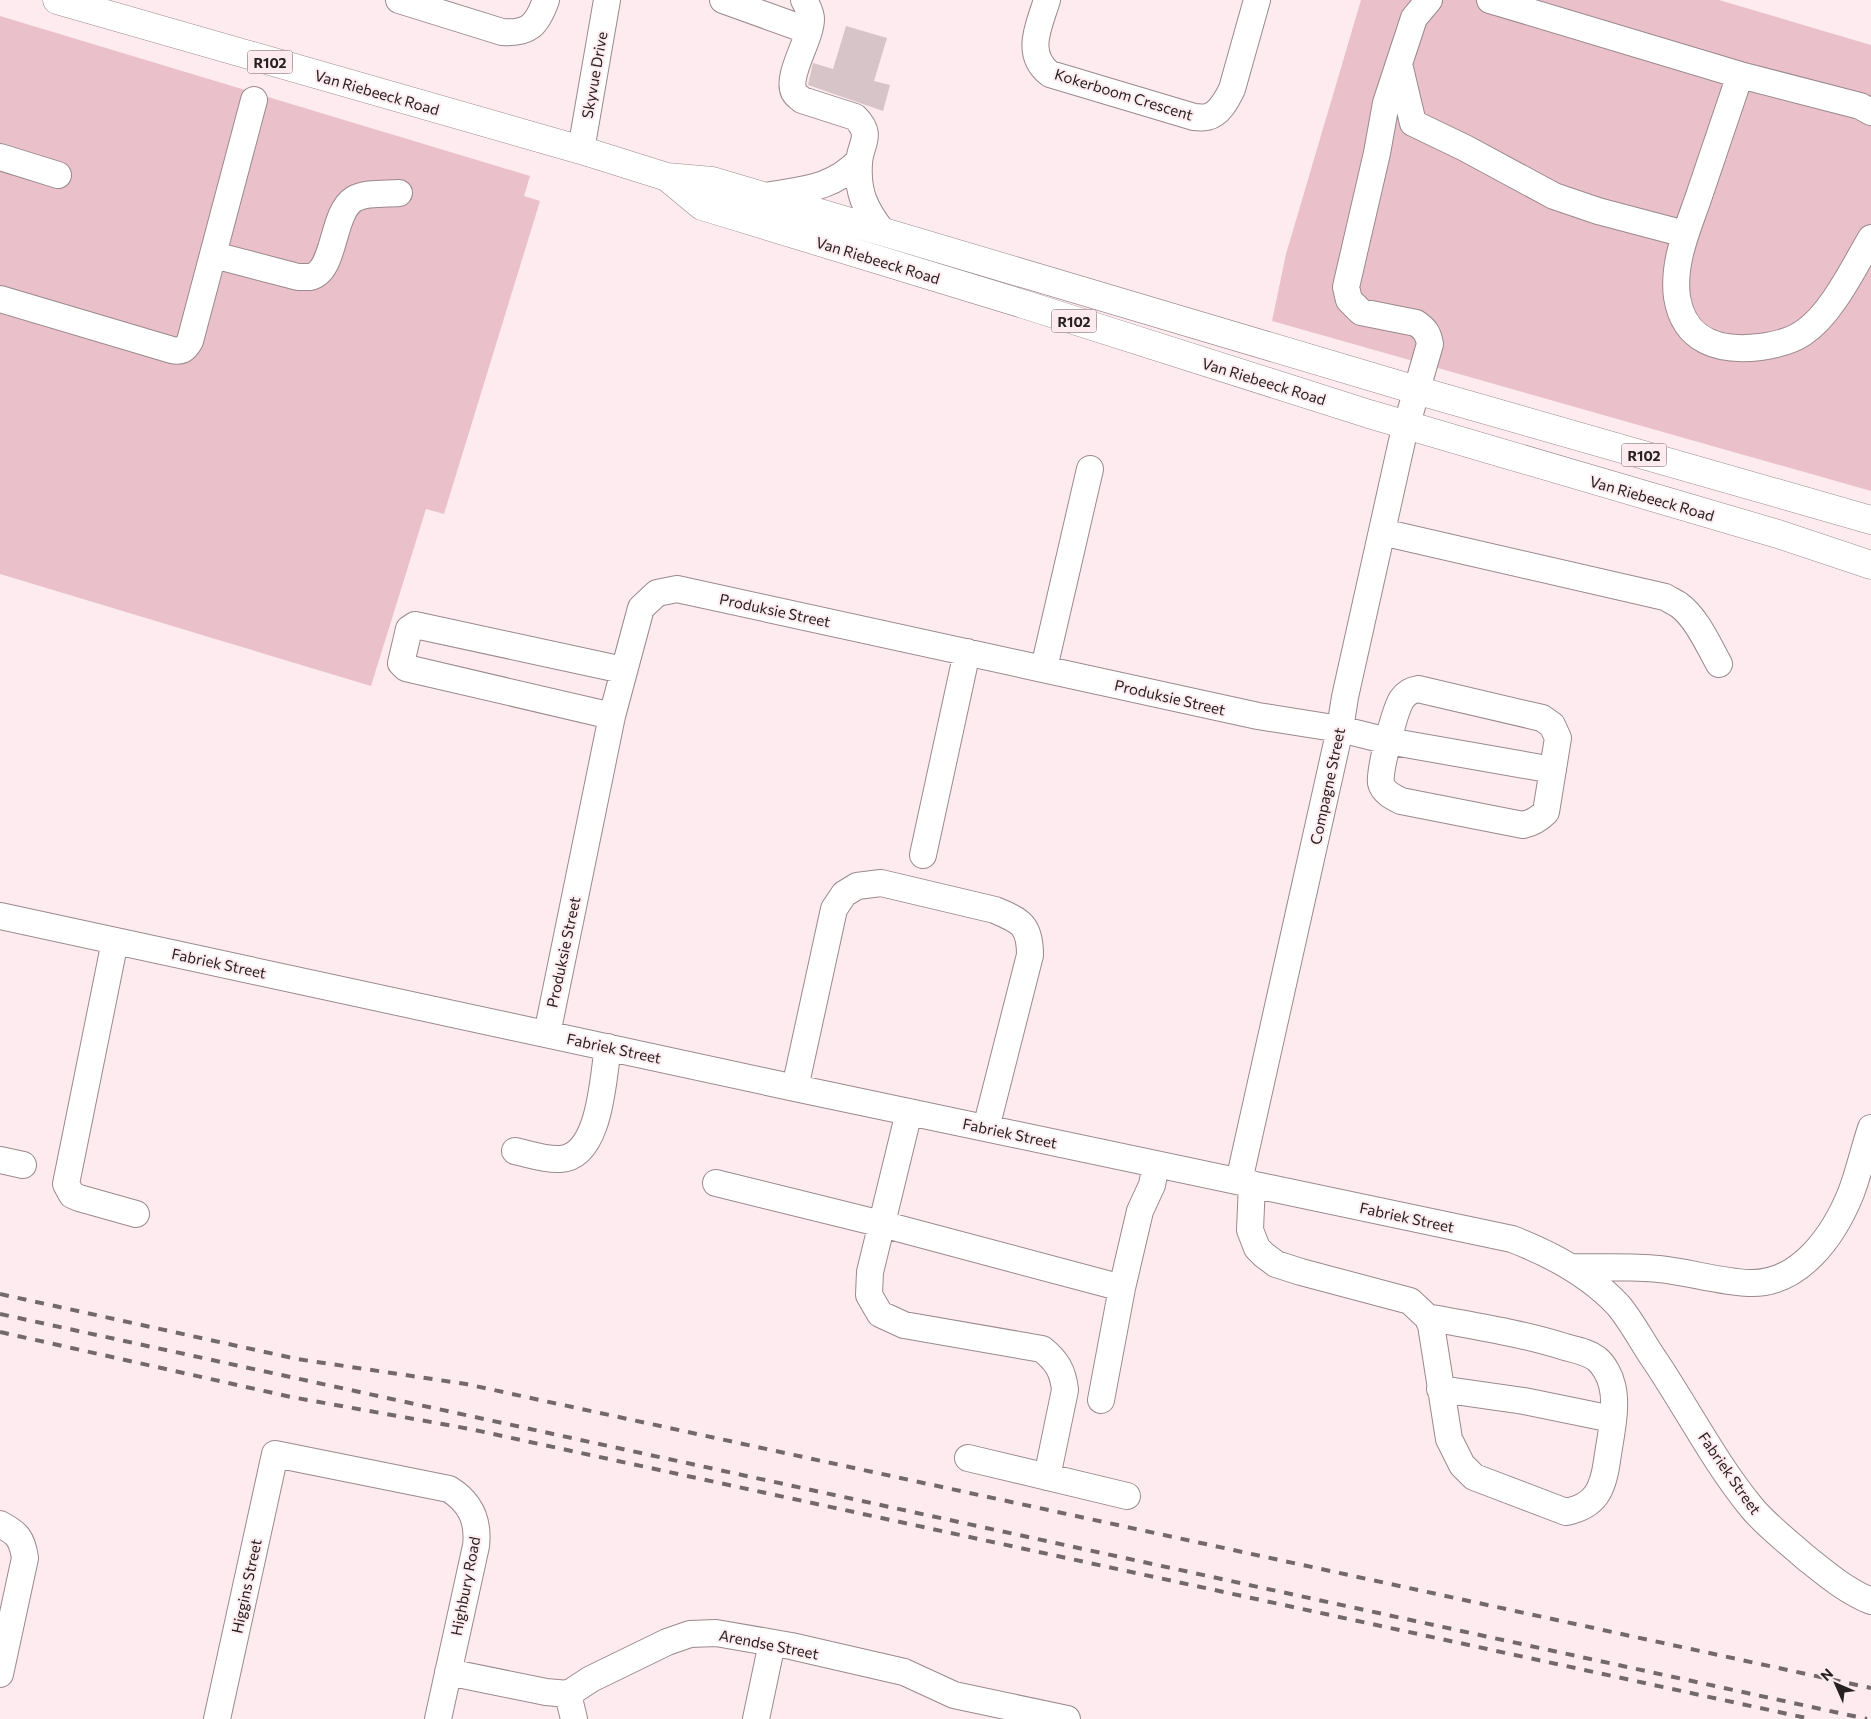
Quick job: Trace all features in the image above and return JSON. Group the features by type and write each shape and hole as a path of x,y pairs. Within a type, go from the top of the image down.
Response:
{"main road":[{"name":"Van Riebeeck Road","path":"57,0 581,150 667,178 712,180 1416,390 1871,520"},
{"name":"Van Riebeeck Road","path":"667,178 702,206 1406,425 1778,534 1871,566"}],"street":[{"path":"399,0 502,32 517,33 532,28 542,12 546,0"},
{"name":"Skyvue Drive","path":"581,150 608,0"},
{"path":"723,0 809,31"},
{"path":"804,0 811,19 809,31 793,77 795,95 802,100 855,117 861,123 865,130 866,141 859,161 860,193 865,208 882,231"},
{"name":"Kokerboom Crescent","path":"1047,0 1036,39 1035,52 1037,61 1050,74 1194,117 1208,117 1218,111 1226,101 1232,88 1257,0"},
{"path":"1377,153 1386,103 1414,18 1422,6 1429,0"},
{"path":"1490,0 1740,75 1860,106 1871,112"},
{"path":"1399,64 1413,123"},
{"path":"1740,75 1686,234 1678,265 1677,297 1682,314 1691,329 1703,340 1724,348 1749,348 1780,344 1803,333 1823,315 1871,238"},
{"path":"0,299 179,352 184,350 190,341 214,256 254,100"},
{"path":"1377,153 1413,123"},
{"path":"1413,123 1465,148 1554,196 1598,211 1686,234"},
{"name":"Compagne Street","path":"1377,153 1346,287 1349,300 1361,312 1416,323 1429,334 1430,344 1406,425 1345,698 1246,1183 1250,1230 1257,1248 1270,1260 1276,1264 1302,1272 1410,1301 1427,1317"},
{"path":"0,157 58,175"},
{"path":"766,196 804,190 834,181 848,172 859,161"},
{"path":"214,256 298,276 310,277 319,272 325,263 342,215 349,202 362,196 399,193"},
{"path":"1044,668 1090,469"},
{"path":"1382,532 1665,597 1680,605 1689,615 1719,664"},
{"name":"Produksie Street","path":"547,1034 623,670 641,608 657,593 677,588 1258,716 1340,729 1388,741 1553,770"},
{"path":"612,716 406,668 401,663 409,629 415,625 623,670"},
{"path":"923,855 967,652"},
{"path":"1418,689 1542,718 1554,728 1558,738 1546,812 1535,821 1523,825 1400,801 1386,792 1381,783 1388,741 1401,700 1412,690 1418,689"},
{"path":"795,1088 834,909 844,894 857,886 881,883 994,910 1010,916 1023,925 1030,939 1030,955 986,1128"},
{"name":"Fabriek Street","path":"0,916 608,1046 795,1088 1512,1239 1550,1255 1571,1267 1591,1281 1618,1306 1678,1395 1729,1477 1752,1508 1768,1525 1828,1576 1871,1601"},
{"path":"115,940 66,1184 72,1195 79,1198 136,1214"},
{"path":"515,1151 559,1159 575,1154 585,1144 596,1121 608,1046"},
{"path":"908,1112 870,1272 869,1296 880,1314 904,1325 1042,1349 1052,1358 1060,1367 1064,1378 1065,1390 1047,1476"},
{"path":"1571,1267 1658,1269 1748,1283 1766,1282 1784,1276 1794,1271 1810,1257 1839,1218 1851,1192 1871,1128"},
{"path":"1101,1400 1122,1288 1140,1211 1152,1185 1156,1164"},
{"path":"716,1183 882,1224 1122,1288"},
{"path":"1427,1317 1548,1341 1588,1354 1598,1360 1605,1369 1612,1384 1615,1400 1604,1478 1596,1497 1580,1509 1566,1512 1474,1477 1462,1465 1449,1439 1431,1325 1427,1317"},
{"path":"1440,1389 1524,1401 1612,1419"},
{"name":"Highbury Road","path":"275,1454 448,1489 459,1495 467,1504 473,1514 477,1535 438,1719"},
{"name":"Higgins Street","path":"217,1719 275,1454"},
{"path":"968,1458 1127,1496"},
{"path":"0,1524 14,1531 22,1543 25,1558 0,1674"},
{"name":"Arendse Street","path":"568,1694 591,1679 667,1642 690,1634 716,1633 772,1643 904,1672 954,1695 1052,1717"},
{"path":"756,1719 772,1643"},
{"path":"448,1672 546,1692 568,1694 574,1719"}],"shaded area":[{"path":"1361,0 1719,0 1871,45 1871,491 1272,321 1286,254"},
{"path":"0,16 530,176 524,196 540,201 444,514 426,509 371,686 0,574"}],"building":[{"path":"846,26 887,38 874,81 890,85 883,111 808,85 813,63 833,69"}],"railway":[{"path":"0,1294 297,1359 466,1384 1871,1688"},
{"path":"0,1314 1867,1719"},
{"path":"0,1332 291,1397 470,1429 1811,1719"}]}
